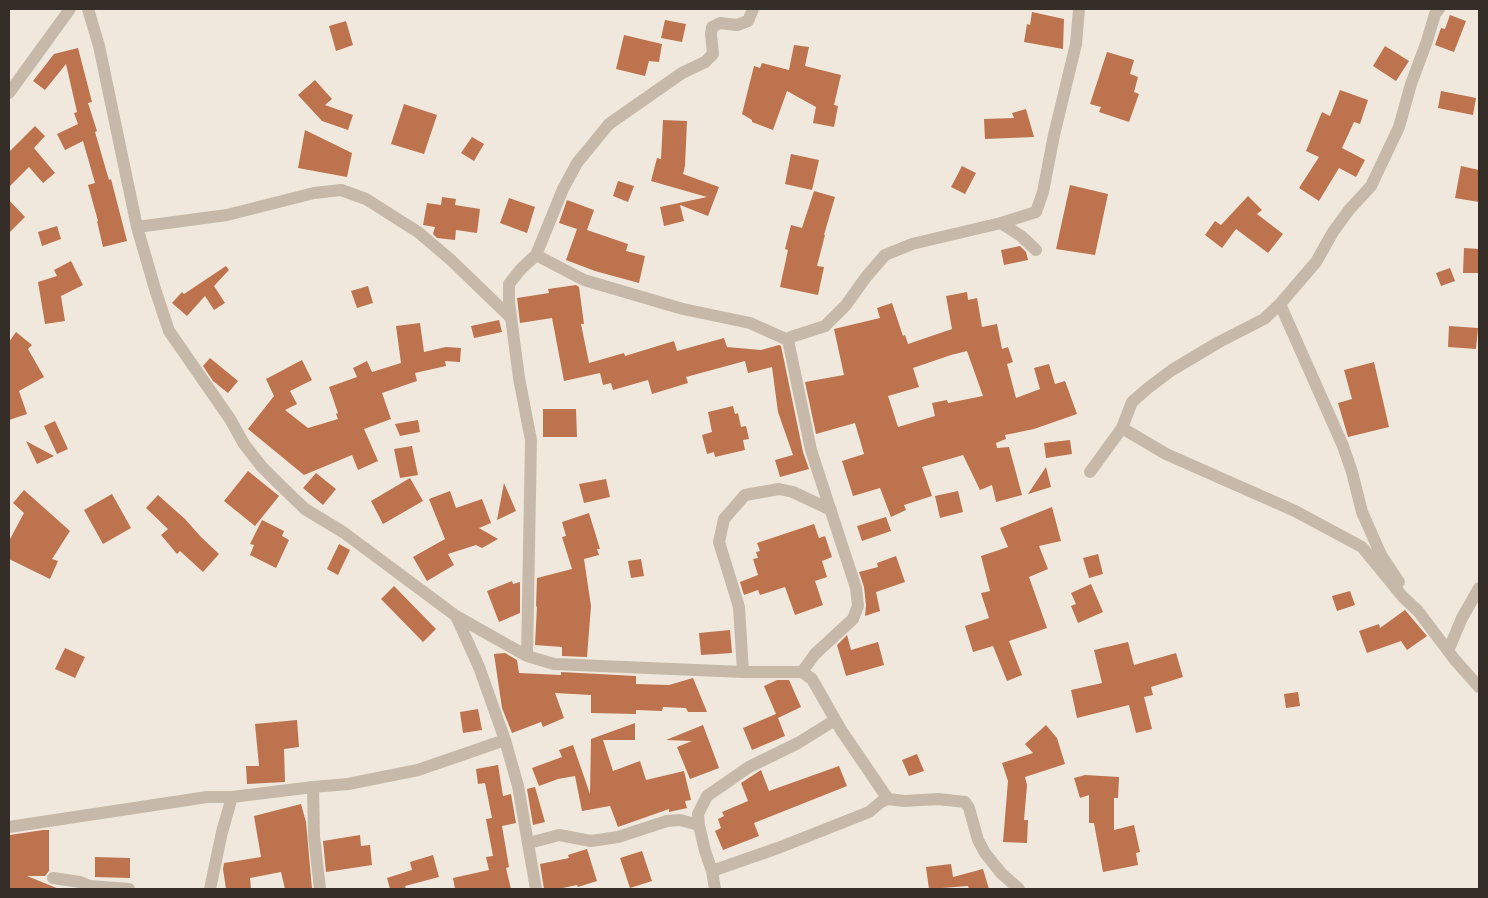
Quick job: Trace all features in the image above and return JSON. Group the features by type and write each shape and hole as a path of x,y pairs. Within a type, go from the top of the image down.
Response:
{"street":[{"path":"9,93 70,9"},
{"path":"88,9 100,55 137,227 169,331 230,419 244,444 262,467 305,509 343,532 456,616 527,656 554,664 743,672 802,672 812,679 835,720 888,799"},
{"path":"527,656 531,440 510,317 508,302 509,284 536,255 563,190 577,163 609,124 682,73 705,62 713,54 712,27 720,23 737,24 748,21 753,9"},
{"path":"788,340 791,337 824,326 846,305 885,255 912,244 1001,223 1036,212 1044,192 1054,135 1076,44 1078,9"},
{"path":"1090,472 1122,428 1132,402 1148,388 1180,366 1264,318 1280,304 1316,262 1333,232 1349,210 1371,186 1399,127 1411,84 1427,42 1435,14 1439,9"},
{"path":"137,227 227,215 305,195 341,190 366,199 418,232 451,260 510,317"},
{"path":"1001,223 1021,236 1036,250"},
{"path":"536,255 584,280 683,309 750,323 788,340"},
{"path":"1280,304 1343,446 1362,512 1382,554 1409,602"},
{"path":"788,340 811,450 856,588 858,606 853,619 815,654 802,672"},
{"path":"1122,428 1166,454 1234,485 1296,510 1362,547 1418,611 1448,651 1479,687"},
{"path":"743,672 739,606 719,542 724,519 746,495 779,489 793,492 830,510"},
{"path":"1448,651 1462,618 1479,588"},
{"path":"456,616 479,667 505,740 518,786 536,889"},
{"path":"715,889 698,814 707,796 749,767 798,743 835,720"},
{"path":"9,827 207,797 232,797 348,784 418,770 505,740"},
{"path":"313,787 314,836 320,889"},
{"path":"210,889 222,832 232,797"},
{"path":"712,871 778,848 869,812 888,799 904,801 938,799 965,802 969,808 978,840 985,853 1001,873 1019,889"},
{"path":"529,844 559,835 591,841 618,837 667,821 680,820 699,825"},
{"path":"53,878 80,882 90,886 129,889"}],"building":[{"path":"1032,12 1064,19 1063,49 1024,42 1027,24 1030,25"},
{"path":"1450,15 1466,21 1454,52 1435,45 1441,28 1445,29"},
{"path":"665,20 686,24 682,42 661,38"},
{"path":"346,21 353,45 336,51 329,26"},
{"path":"624,35 662,44 659,62 649,61 645,76 616,69"},
{"path":"794,45 809,47 805,66 841,75 834,105 838,106 834,127 813,123 816,107 787,91 773,130 752,122 752,120 742,114 754,66 760,68 762,63 789,70"},
{"path":"1385,46 1409,61 1396,81 1373,66"},
{"path":"78,48 92,102 88,103 97,131 95,132 109,180 111,179 127,241 103,247 88,185 95,183 83,141 65,150 57,134 78,124 74,113 77,112 66,64 45,90 33,81 54,54"},
{"path":"1107,52 1134,60 1130,74 1138,77 1134,92 1139,94 1129,122 1099,112 1101,107 1090,104"},
{"path":"315,80 332,99 325,105 353,115 348,130 322,121 298,95"},
{"path":"1340,90 1368,100 1360,124 1354,122 1342,148 1365,160 1356,177 1339,168 1319,201 1299,188 1319,157 1306,151 1322,112 1330,116"},
{"path":"1441,91 1476,98 1473,115 1438,108"},
{"path":"404,104 437,115 424,154 391,144"},
{"path":"1026,109 1034,137 985,139 984,119 1014,118 1012,113"},
{"path":"663,120 687,121 683,174 719,187 708,216 680,205 684,221 664,226 660,207 707,197 651,181 657,158 661,159"},
{"path":"35,126 45,136 34,148 55,173 43,183 29,167 9,187 9,152"},
{"path":"305,130 352,153 347,177 298,168"},
{"path":"472,137 484,144 474,161 461,153"},
{"path":"791,154 819,160 812,190 785,184"},
{"path":"962,166 976,173 965,194 951,187"},
{"path":"1461,166 1479,170 1479,202 1455,198"},
{"path":"618,181 634,186 628,202 613,196"},
{"path":"1070,185 1108,194 1095,255 1056,249"},
{"path":"814,191 835,197 817,266 824,267 818,295 780,287 788,250 785,249 791,225 802,228"},
{"path":"1248,196 1262,210 1257,214 1283,234 1268,253 1236,229 1222,248 1205,235 1215,221 1221,225"},
{"path":"442,197 456,199 455,205 480,209 477,233 456,230 455,240 437,238 433,234 435,227 423,225 427,203 441,205"},
{"path":"509,198 535,207 527,233 500,223"},
{"path":"9,200 25,217 9,233"},
{"path":"567,200 594,210 587,230 628,244 626,251 645,256 639,283 595,271 566,260 577,229 559,223"},
{"path":"57,226 61,239 42,246 38,232"},
{"path":"1020,246 1026,252 1028,260 1004,265 1001,250"},
{"path":"1464,248 1479,249 1479,273 1463,273"},
{"path":"71,261 83,285 61,296 65,321 45,324 38,282 57,276 54,270"},
{"path":"226,266 229,270 214,286 225,303 214,310 205,296 187,316 172,303 182,292 184,294"},
{"path":"1450,268 1455,281 1441,286 1436,273"},
{"path":"576,285 579,287 584,324 581,324 589,363 624,353 625,356 674,341 677,351 724,338 727,347 761,350 781,346 803,452 809,469 780,477 775,460 793,455 778,412 772,367 748,373 745,361 686,377 688,383 652,394 648,380 613,390 611,383 603,385 600,373 564,381 552,318 520,323 517,298 549,293 548,289"},
{"path":"368,286 373,303 357,308 351,291"},
{"path":"967,292 968,300 977,298 982,327 997,324 1002,349 1008,347 1013,362 1007,364 1016,398 1040,389 1034,368 1049,364 1055,384 1065,381 1077,414 1034,429 1005,435 1006,439 996,443 997,448 1009,447 1022,495 996,502 992,485 980,490 963,455 922,467 932,496 904,505 906,510 891,517 880,488 853,496 842,461 864,454 855,423 816,434 805,382 844,375 834,329 880,318 877,308 892,303 903,336 905,335 908,344 952,329 946,296","holes":["967,351 983,396 948,403 947,400 932,403 935,416 898,427 888,396 919,387 913,368"]},
{"path":"499,320 502,332 474,338 471,326"},
{"path":"420,323 424,352 446,347 461,348 460,362 445,361 446,366 415,373 417,381 382,393 391,419 364,429 378,461 358,470 352,455 304,475 248,429 274,396 266,379 302,360 312,380 290,391 297,404 285,410 308,428 338,419 336,414 338,413 329,387 357,377 353,368 367,361 372,372 401,363 396,326"},
{"path":"1449,326 1478,328 1476,349 1448,347"},
{"path":"16,332 32,345 28,349 44,377 19,391 27,414 9,420 9,342"},
{"path":"210,358 238,381 228,393 213,381 203,366"},
{"path":"1374,362 1389,427 1348,437 1338,403 1352,399 1344,370"},
{"path":"733,406 735,414 738,413 741,427 746,426 749,439 743,440 745,450 715,457 714,452 707,454 702,435 712,432 708,412"},
{"path":"543,409 576,409 577,437 543,437"},
{"path":"418,420 420,432 400,436 395,424"},
{"path":"55,421 68,449 57,454 44,426"},
{"path":"1070,440 1072,454 1046,458 1044,443"},
{"path":"26,441 54,456 37,464"},
{"path":"412,446 418,475 400,478 394,449"},
{"path":"1046,467 1051,487 1028,494"},
{"path":"248,471 279,496 255,526 224,501"},
{"path":"316,473 336,489 323,505 303,488"},
{"path":"410,478 423,501 383,524 371,501"},
{"path":"606,479 610,497 584,503 579,484"},
{"path":"504,483 516,511 497,520"},
{"path":"24,490 70,531 52,559 58,561 50,579 9,559 9,541 24,513 13,503"},
{"path":"450,491 456,508 482,499 491,523 479,528 498,539 482,548 476,545 448,554 454,565 427,581 413,557 445,539 429,499"},
{"path":"958,491 963,512 940,518 935,496"},
{"path":"112,494 131,528 103,544 84,510"},
{"path":"158,495 185,519 219,554 203,572 180,551 177,554 161,535 168,529 146,508"},
{"path":"1052,507 1061,541 1039,546 1048,569 1029,577 1047,628 1009,641 1022,675 1007,681 993,646 973,652 965,626 989,618 981,593 990,591 981,556 1008,547 1000,528"},
{"path":"589,513 600,549 597,549 599,555 584,559 591,606 587,657 562,656 562,647 535,645 537,578 572,569 562,537 566,536 562,522"},
{"path":"886,517 891,531 862,541 857,526"},
{"path":"262,520 284,531 282,536 289,540 276,568 250,555 254,545 250,544"},
{"path":"814,524 819,538 825,536 832,557 822,561 827,577 815,581 823,605 795,615 785,587 760,595 758,590 744,595 740,582 758,575 753,559 758,558 756,552 760,551 757,543"},
{"path":"339,544 350,550 338,575 327,569"},
{"path":"1098,554 1103,574 1089,578 1083,558"},
{"path":"896,556 905,582 876,592 880,611 865,616 864,587 859,572 878,567 877,563"},
{"path":"641,559 644,576 631,578 628,561"},
{"path":"512,581 513,584 520,582 520,613 499,622 487,591"},
{"path":"1091,584 1103,612 1078,623 1071,606 1076,604 1071,593"},
{"path":"394,586 436,629 423,642 381,599"},
{"path":"1350,591 1355,605 1337,611 1332,596"},
{"path":"1405,610 1427,636 1407,650 1401,641 1367,653 1359,631 1379,624 1380,628"},
{"path":"730,630 732,653 701,655 699,633"},
{"path":"847,635 851,650 878,642 884,665 846,676 837,645"},
{"path":"1128,642 1134,665 1176,653 1183,677 1151,687 1153,695 1144,697 1152,729 1136,733 1129,705 1077,718 1071,690 1102,683 1094,650"},
{"path":"65,648 85,657 75,678 55,669"},
{"path":"505,653 517,660 519,673 561,675 561,672 636,676 636,684 669,685 693,678 707,712 688,712 686,708 663,707 662,711 636,710 636,714 591,713 591,695 555,693 564,718 543,727 541,722 512,733 502,708 494,654"},
{"path":"777,680 789,680 801,707 778,718 785,736 752,750 743,728 776,714 764,686"},
{"path":"1298,692 1300,706 1286,708 1284,694"},
{"path":"478,709 482,730 463,733 460,712"},
{"path":"297,720 299,747 284,749 285,782 247,784 246,766 259,766 255,724"},
{"path":"635,723 635,740 603,740 613,771 640,761 646,780 684,771 691,800 685,801 687,808 669,812 669,809 618,827 610,806 582,811 575,776 558,779 539,786 532,768 562,757 559,750 573,745 590,794 591,739"},
{"path":"703,725 719,768 690,779 677,747 692,741 666,740"},
{"path":"1046,725 1057,738 1065,764 1025,777 1027,785 1024,820 1028,820 1027,843 1003,842 1008,781 1002,763 1033,753 1025,744"},
{"path":"917,754 924,771 909,776 902,760"},
{"path":"498,765 503,796 511,794 516,823 502,826 509,867 506,868 511,889 455,889 453,878 489,870 486,857 493,856 486,819 492,818 485,783 478,784 476,769"},
{"path":"839,766 847,786 754,823 759,836 723,850 715,831 721,828 718,819 724,816 722,812 748,801 741,783 761,770 769,791"},
{"path":"1085,775 1119,777 1118,798 1114,798 1114,830 1134,825 1140,852 1136,853 1138,865 1103,872 1094,823 1089,823 1089,795 1080,798 1074,778"},
{"path":"535,787 545,822 533,825 527,789"},
{"path":"301,804 306,822 312,889 285,889 281,872 250,878 251,889 226,889 224,863 261,857 254,816"},
{"path":"49,830 49,871 45,876 27,876 59,889 9,889 10,835"},
{"path":"360,835 361,846 370,845 372,865 326,872 323,841"},
{"path":"587,849 597,881 578,887 577,885 558,889 544,889 540,864 569,858 568,855"},
{"path":"642,851 652,881 630,888 620,858"},
{"path":"433,855 439,877 405,886 406,889 390,889 387,878 412,870 410,862"},
{"path":"95,857 130,858 130,878 95,877"},
{"path":"951,864 953,877 983,869 989,889 969,889 968,886 929,889 926,867"}]}
